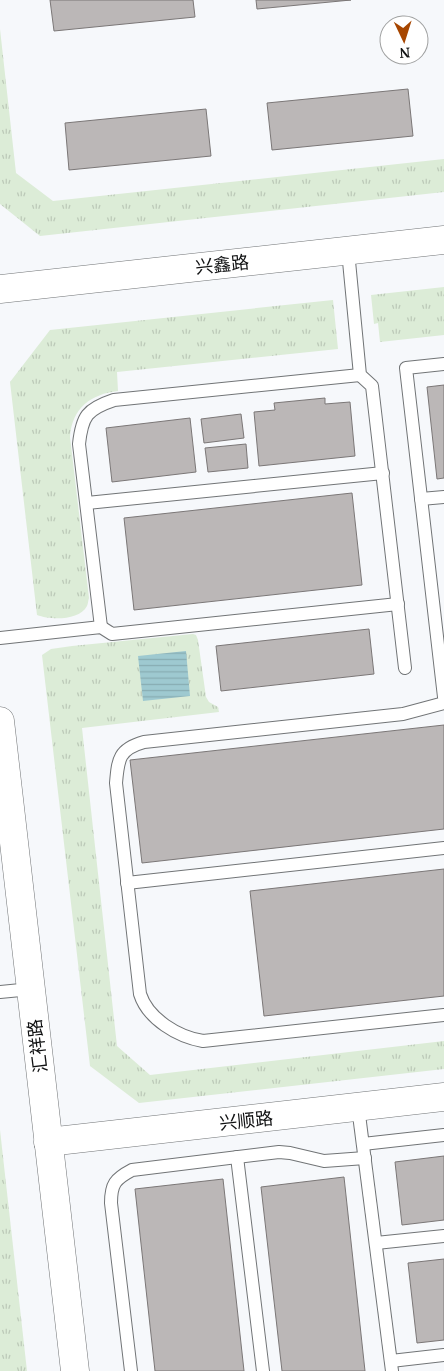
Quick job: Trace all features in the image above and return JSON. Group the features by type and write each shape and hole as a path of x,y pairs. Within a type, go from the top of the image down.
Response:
{"main road":[{"name":"兴鑫路","path":"0,289 444,240"},
{"name":"汇祥路","path":"0,721 74,1371"},
{"name":"兴顺路","path":"48,1142 444,1097"}],"lane":[{"path":"348,251 360,375 372,386 405,668"},
{"path":"444,364 406,368 444,697"},
{"path":"101,627 80,444 81,430 85,419 92,409 114,400 360,375"},
{"path":"87,504 383,473"},
{"path":"421,499 444,497"},
{"path":"0,638 101,627 112,634 398,604"},
{"path":"444,703 403,714 144,742 129,746 118,764 116,783 140,994 143,1004 148,1010 178,1034 188,1039 203,1041 444,1015"},
{"path":"127,882 444,848"},
{"path":"0,992 31,989"},
{"path":"358,1107 391,1366 444,1355"},
{"path":"363,1144 444,1135"},
{"path":"132,1371 111,1203 113,1186 120,1176 132,1170 279,1152 324,1161 364,1158"},
{"path":"237,1157 263,1371"},
{"path":"376,1243 444,1236"}],"green space":[{"path":"0,29 16,173 53,201 444,159 444,192 40,236 0,204"},
{"path":"444,287 444,335 380,342 378,323 374,324 371,295"},
{"path":"333,300 338,349 117,372 118,391 99,395 91,399 79,410 70,437 89,598 88,603 83,611 71,617 49,618 37,615 10,382 50,330"},
{"path":"196,635 198,640 206,697 209,702 218,707 219,712 82,728 117,1046 150,1075 444,1041 444,1069 139,1103 90,1066 42,655 51,649 72,646"},
{"path":"0,1130 27,1371 0,1371"}],"water":[{"path":"186,651 190,696 143,701 138,656"}],"building":[{"path":"50,0 193,0 195,17 54,31"},
{"path":"256,0 351,0 257,9"},
{"path":"408,89 413,136 272,150 267,103"},
{"path":"206,109 211,156 69,170 65,123"},
{"path":"444,385 444,478 437,479 427,387"},
{"path":"325,398 325,404 350,402 355,456 259,466 254,412 275,410 274,403"},
{"path":"241,414 244,438 204,443 201,419"},
{"path":"190,418 196,472 112,482 106,428"},
{"path":"246,444 248,468 208,472 205,448"},
{"path":"352,493 362,585 134,610 124,518"},
{"path":"369,629 374,674 221,691 216,646"},
{"path":"444,725 444,829 142,863 130,760"},
{"path":"444,869 444,996 264,1016 250,891"},
{"path":"444,1156 444,1220 402,1225 395,1162"},
{"path":"344,1177 365,1371 282,1371 261,1187"},
{"path":"223,1179 244,1371 155,1371 135,1189"},
{"path":"444,1259 444,1340 417,1343 408,1263"}]}
